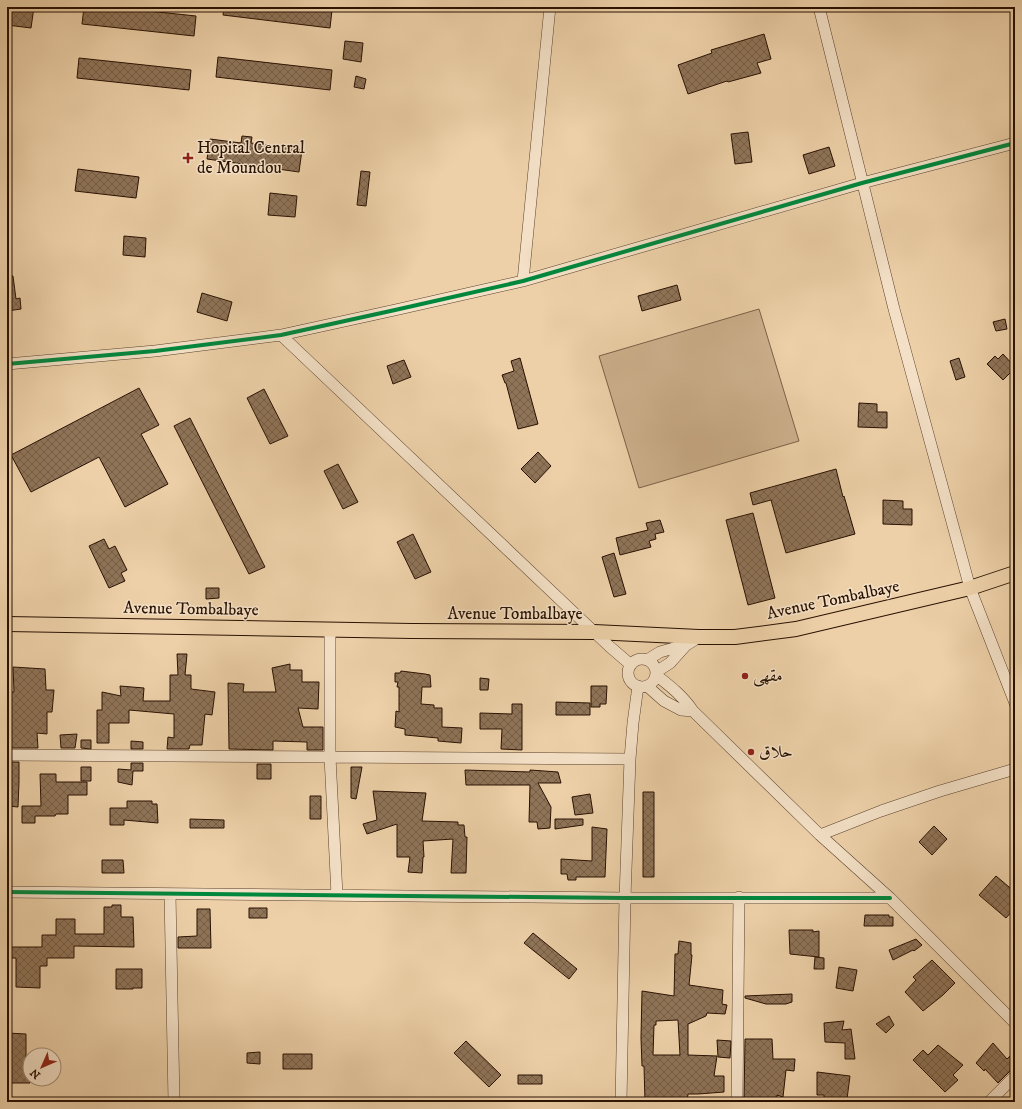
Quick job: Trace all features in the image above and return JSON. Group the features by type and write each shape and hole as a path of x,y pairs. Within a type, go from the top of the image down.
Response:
{"main road":[{"name":"Avenue Tombalbaye","path":"7,624 330,630 594,632 694,640 735,637 796,629 970,588 1015,573"}],"street":[{"path":"523,281 550,7"},
{"path":"819,7 894,309 970,588 1015,703"},
{"path":"7,364 155,351 281,335 523,281 862,183 1015,143"},
{"path":"281,335 594,632 631,665"},
{"path":"330,630 330,757 337,895"},
{"path":"647,660 660,652 694,640"},
{"path":"642,686 653,682 656,674 694,640"},
{"path":"693,710 681,710 664,701 642,686 633,683 629,672 631,665 637,660 642,659 647,660 653,665 656,674 688,702 693,710 820,836 890,898 1015,1023"},
{"path":"621,1102 625,898 630,759 633,723 642,686"},
{"path":"7,755 630,759"},
{"path":"820,836 881,811 940,791 1015,769"},
{"path":"7,892 625,898 890,898"},
{"path":"170,894 174,1102"},
{"path":"737,1102 739,897"},
{"path":"989,1102 1015,1076"}],"shaded area":[{"path":"759,309 799,441 639,488 599,356"}],"building":[{"path":"7,7 34,7 31,28 7,25"},
{"path":"84,7 111,7 196,16 194,36 82,24"},
{"path":"224,7 304,7 332,10 330,28 223,15"},
{"path":"764,34 771,59 757,63 761,73 728,82 727,81 688,94 678,65 712,53 711,50"},
{"path":"345,41 363,43 361,62 343,59"},
{"path":"218,57 332,70 330,90 216,77"},
{"path":"79,58 191,70 189,90 77,78"},
{"path":"356,76 366,79 364,89 354,87"},
{"path":"748,132 752,162 735,164 731,134"},
{"path":"242,136 252,137 251,143 302,150 299,172 207,159 210,139 241,143"},
{"path":"829,147 835,166 809,174 803,155"},
{"path":"78,169 139,177 136,198 75,191"},
{"path":"361,171 370,172 366,206 357,205"},
{"path":"270,193 297,196 295,217 268,215"},
{"path":"124,236 146,238 145,257 123,255"},
{"path":"7,276 13,276 16,299 20,298 21,309 7,311"},
{"path":"677,285 681,300 642,311 638,296"},
{"path":"202,293 232,302 227,321 197,312"},
{"path":"1005,319 1007,329 996,331 993,322"},
{"path":"1003,354 1015,368 1003,380 987,364 995,356 998,359"},
{"path":"520,358 538,424 518,429 506,383 502,375 514,371 511,361"},
{"path":"959,358 965,377 956,380 950,361"},
{"path":"404,360 411,377 393,384 387,366"},
{"path":"139,388 159,425 141,434 168,484 125,507 99,457 31,492 11,455"},
{"path":"264,389 288,436 270,444 247,398"},
{"path":"859,403 877,404 877,412 887,412 887,428 858,427"},
{"path":"190,418 265,567 249,574 174,426"},
{"path":"538,452 551,466 535,483 521,469"},
{"path":"338,464 358,502 343,509 324,471"},
{"path":"836,469 855,534 786,553 771,500 753,505 750,493"},
{"path":"883,500 903,501 903,509 912,509 912,525 883,524"},
{"path":"753,513 775,598 748,605 726,520"},
{"path":"660,520 664,532 655,534 656,539 649,541 651,547 620,555 616,538 648,530 646,523"},
{"path":"413,534 431,572 415,579 397,542"},
{"path":"104,539 109,549 115,546 127,570 121,573 125,581 109,588 89,546"},
{"path":"614,553 626,594 614,597 602,557"},
{"path":"206,588 219,588 219,598 206,599"},
{"path":"177,654 187,654 185,675 191,675 191,689 215,692 212,715 205,714 202,745 190,745 189,749 167,749 168,737 174,738 174,714 129,710 129,723 109,723 109,743 97,743 97,710 102,710 102,692 121,696 120,686 144,688 143,701 170,701 170,675 178,675"},
{"path":"290,664 290,670 302,670 302,682 319,682 318,709 298,708 303,727 323,727 323,750 307,750 307,742 273,741 273,750 229,749 228,683 244,684 243,692 276,692 272,668"},
{"path":"13,667 45,669 46,690 54,690 52,712 47,712 47,734 37,733 38,748 7,748 7,692 14,692"},
{"path":"401,671 430,675 431,687 422,687 421,704 434,705 434,708 442,708 442,727 462,728 461,743 438,741 438,738 405,735 405,729 395,727 396,711 399,712 399,687 397,687 398,682 395,682 395,673 400,673"},
{"path":"480,678 489,679 488,690 480,690"},
{"path":"591,686 607,686 606,704 600,704 600,707 591,707"},
{"path":"556,702 590,703 590,715 556,715"},
{"path":"512,704 522,704 522,750 501,749 502,729 480,729 480,713 512,714"},
{"path":"77,734 75,748 61,748 60,735"},
{"path":"81,740 91,740 91,749 81,748"},
{"path":"131,741 143,742 143,749 131,749"},
{"path":"7,762 19,762 18,807 8,806 11,773 7,773"},
{"path":"131,763 143,763 143,771 133,771 132,785 118,782 118,769 131,770"},
{"path":"257,764 271,764 271,779 257,779"},
{"path":"81,767 91,767 91,781 81,781"},
{"path":"351,767 362,767 356,799 351,798"},
{"path":"465,770 530,772 530,770 558,772 561,783 538,783 551,807 550,828 538,829 537,822 529,822 530,785 466,785"},
{"path":"40,774 56,774 56,782 87,782 87,795 68,795 68,814 56,814 55,816 35,816 35,823 22,823 22,806 41,806"},
{"path":"373,791 426,793 422,821 458,822 458,825 464,825 465,837 467,837 466,873 451,873 453,839 423,841 424,857 422,873 408,872 410,857 397,857 397,824 367,834 363,824 377,820"},
{"path":"643,792 654,792 654,877 643,877"},
{"path":"590,794 593,813 575,815 572,797"},
{"path":"310,796 321,796 321,819 310,819"},
{"path":"127,801 152,801 152,804 157,804 158,823 124,820 124,825 110,825 110,808 127,808"},
{"path":"190,819 224,820 224,828 190,828"},
{"path":"555,819 583,819 583,825 555,829"},
{"path":"934,826 947,839 932,855 919,842"},
{"path":"592,827 607,829 605,877 576,877 576,880 568,880 567,874 561,874 561,859 592,861"},
{"path":"102,860 123,860 124,873 102,873"},
{"path":"996,876 1015,892 1015,908 1006,918 979,895"},
{"path":"112,905 121,905 121,917 133,917 134,947 74,946 74,958 47,958 47,966 40,966 40,988 16,987 16,958 7,958 7,947 42,947 42,935 56,935 56,919 75,919 75,934 104,934 104,907 112,907"},
{"path":"249,908 267,908 267,918 249,918"},
{"path":"197,909 210,909 211,948 178,948 178,937 197,936"},
{"path":"865,915 889,915 889,917 893,917 893,926 864,926"},
{"path":"789,930 819,931 819,957 790,954"},
{"path":"533,933 577,969 569,979 524,943"},
{"path":"916,939 922,945 914,951 913,950 893,960 889,950"},
{"path":"679,941 691,943 692,955 689,985 723,990 722,1004 727,1005 725,1014 707,1013 706,1016 688,1024 688,1055 717,1056 714,1076 724,1076 724,1092 688,1094 687,1102 645,1102 644,1066 642,1066 641,1038 642,991 674,996 675,954 678,954","holes":["678,1020 680,1055 653,1055 654,1025 656,1025 656,1021"]},
{"path":"815,957 824,958 824,969 814,969"},
{"path":"932,960 955,983 923,1011 905,992 916,980 913,977"},
{"path":"839,967 857,970 853,991 836,988"},
{"path":"116,969 142,969 142,988 116,989"},
{"path":"792,994 792,1002 786,1004 766,1004 745,998 745,996"},
{"path":"889,1016 894,1025 886,1033 876,1024"},
{"path":"844,1021 842,1030 851,1029 855,1059 845,1059 845,1043 825,1042 824,1023"},
{"path":"7,1033 26,1034 26,1047 22,1047 22,1083 10,1083 10,1068 7,1068"},
{"path":"745,1039 772,1039 773,1059 795,1059 794,1071 786,1070 783,1097 777,1095 777,1101 744,1101"},
{"path":"717,1040 731,1041 730,1058 718,1057"},
{"path":"466,1041 501,1075 489,1087 454,1053"},
{"path":"993,1043 1007,1059 1015,1051 1015,1068 998,1083 985,1069 984,1071 976,1063"},
{"path":"938,1045 963,1065 953,1075 958,1080 945,1092 913,1060 923,1050 928,1055"},
{"path":"260,1052 260,1064 247,1063 247,1053"},
{"path":"283,1054 312,1054 312,1069 283,1069"},
{"path":"817,1072 850,1076 847,1099 824,1098 824,1095 817,1095"},
{"path":"518,1075 542,1075 542,1084 518,1084"}],"cycle path":[{"path":"7,364 155,351 281,335 523,281 862,183 1015,143"},
{"path":"7,892 625,898 890,898"}],"place":[{"name":"Hopital Central de Moundou","path":"188,158"},
{"name":"مقهى","path":"745,676"},
{"name":"حلاق","path":"751,752"}]}
